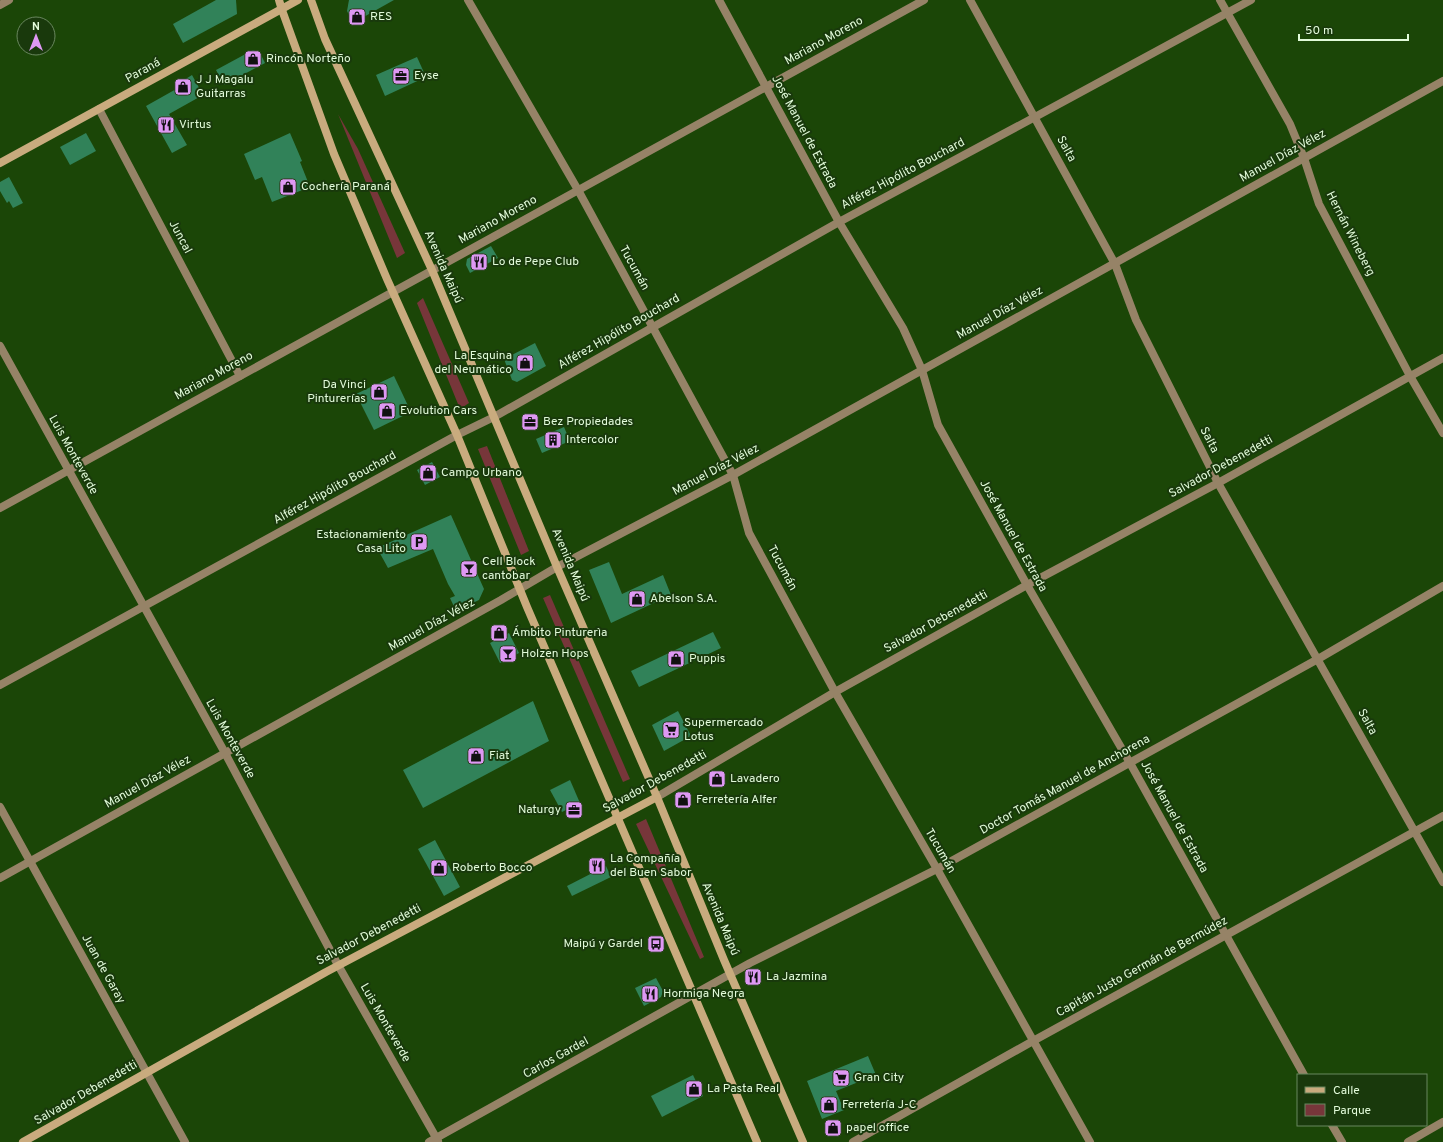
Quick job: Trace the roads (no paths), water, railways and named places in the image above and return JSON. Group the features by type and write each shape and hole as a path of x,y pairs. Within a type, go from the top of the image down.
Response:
{"main road":[{"path":"279,0 334,154 392,292 457,435 520,590 757,1142"},
{"name":"Paraná","path":"0,163 298,0"},
{"name":"Avenida Maipú","path":"311,0 325,40 432,270 557,567 657,797 730,974 803,1142"},
{"name":"Salvador Debenedetti","path":"23,1142 338,965 657,797"}],"street":[{"path":"0,5 8,0"},
{"name":"Tucumán","path":"468,0 578,190 733,475 749,532 835,692 937,869 1090,1142"},
{"name":"José Manuel de Estrada","path":"719,0 839,222 903,328 922,370 938,425 1026,585 1130,763 1303,1074"},
{"name":"Mariano Moreno","path":"0,508 924,0"},
{"name":"Salta","path":"970,0 1115,264 1136,320 1218,483 1443,882"},
{"name":"Hernán Wineberg","path":"1220,0 1290,124 1304,158 1319,204 1410,376 1443,434"},
{"name":"Alférez Hipólito Bouchard","path":"0,685 457,435 494,417 839,222 1251,0"},
{"name":"Manuel Díaz Vélez","path":"0,878 520,590 557,567 733,475 1443,81"},
{"name":"Juncal","path":"99,109 240,376"},
{"name":"Luis Monteverde","path":"0,346 225,753 338,965 438,1140"},
{"name":"Salvador Debenedetti","path":"657,797 835,692 1026,585 1218,483 1443,358"},
{"name":"Doctor Tomás Manuel de Anchorena","path":"694,994 764,956 937,869 1318,659 1443,586"},
{"name":"Juan de Garay","path":"0,807 185,1142"},
{"name":"Capitán Justo Germán de Bermúdez","path":"853,1142 1033,1041 1443,816"},
{"name":"Carlos Gardel","path":"428,1142 438,1140 694,994"},
{"path":"1408,1142 1443,1122"},
{"path":"1333,1126 1342,1142"}],"place":[{"name":"RES","path":"357,17"},
{"name":"Rincón Norteño","path":"253,59"},
{"name":"Eyse","path":"401,76"},
{"name":"J J Magalu Guitarras","path":"183,87"},
{"name":"Virtus","path":"166,125"},
{"name":"Cochería Paraná","path":"288,187"},
{"name":"Lo de Pepe Club","path":"479,262"},
{"name":"La Esquina del Neumático","path":"525,363"},
{"name":"Da Vinci Pinturerías","path":"379,392"},
{"name":"Evolution Cars","path":"387,411"},
{"name":"Bez Propiedades","path":"530,422"},
{"name":"Intercolor","path":"553,440"},
{"name":"Campo Urbano","path":"428,473"},
{"name":"Estacionamiento Casa Lito","path":"419,542"},
{"name":"Cell Block cantobar","path":"469,569"},
{"name":"Abelson S.A.","path":"637,599"},
{"name":"Ámbito Pinturerìa","path":"499,633"},
{"name":"Holzen Hops","path":"508,654"},
{"name":"Puppis","path":"676,659"},
{"name":"Supermercado Lotus","path":"671,730"},
{"name":"Fiat","path":"476,756"},
{"name":"Lavadero","path":"717,779"},
{"name":"Ferretería Alfer","path":"683,800"},
{"name":"Naturgy","path":"574,810"},
{"name":"La Compañía del Buen Sabor","path":"597,866"},
{"name":"Roberto Bocco","path":"439,868"},
{"name":"Maipú y Gardel","path":"656,944"},
{"name":"La Jazmina","path":"753,977"},
{"name":"Hormiga Negra","path":"650,994"},
{"name":"Gran City","path":"841,1078"},
{"name":"La Pasta Real","path":"694,1089"},
{"name":"Ferretería J-C","path":"829,1105"},
{"name":"papel office","path":"833,1128"}]}
